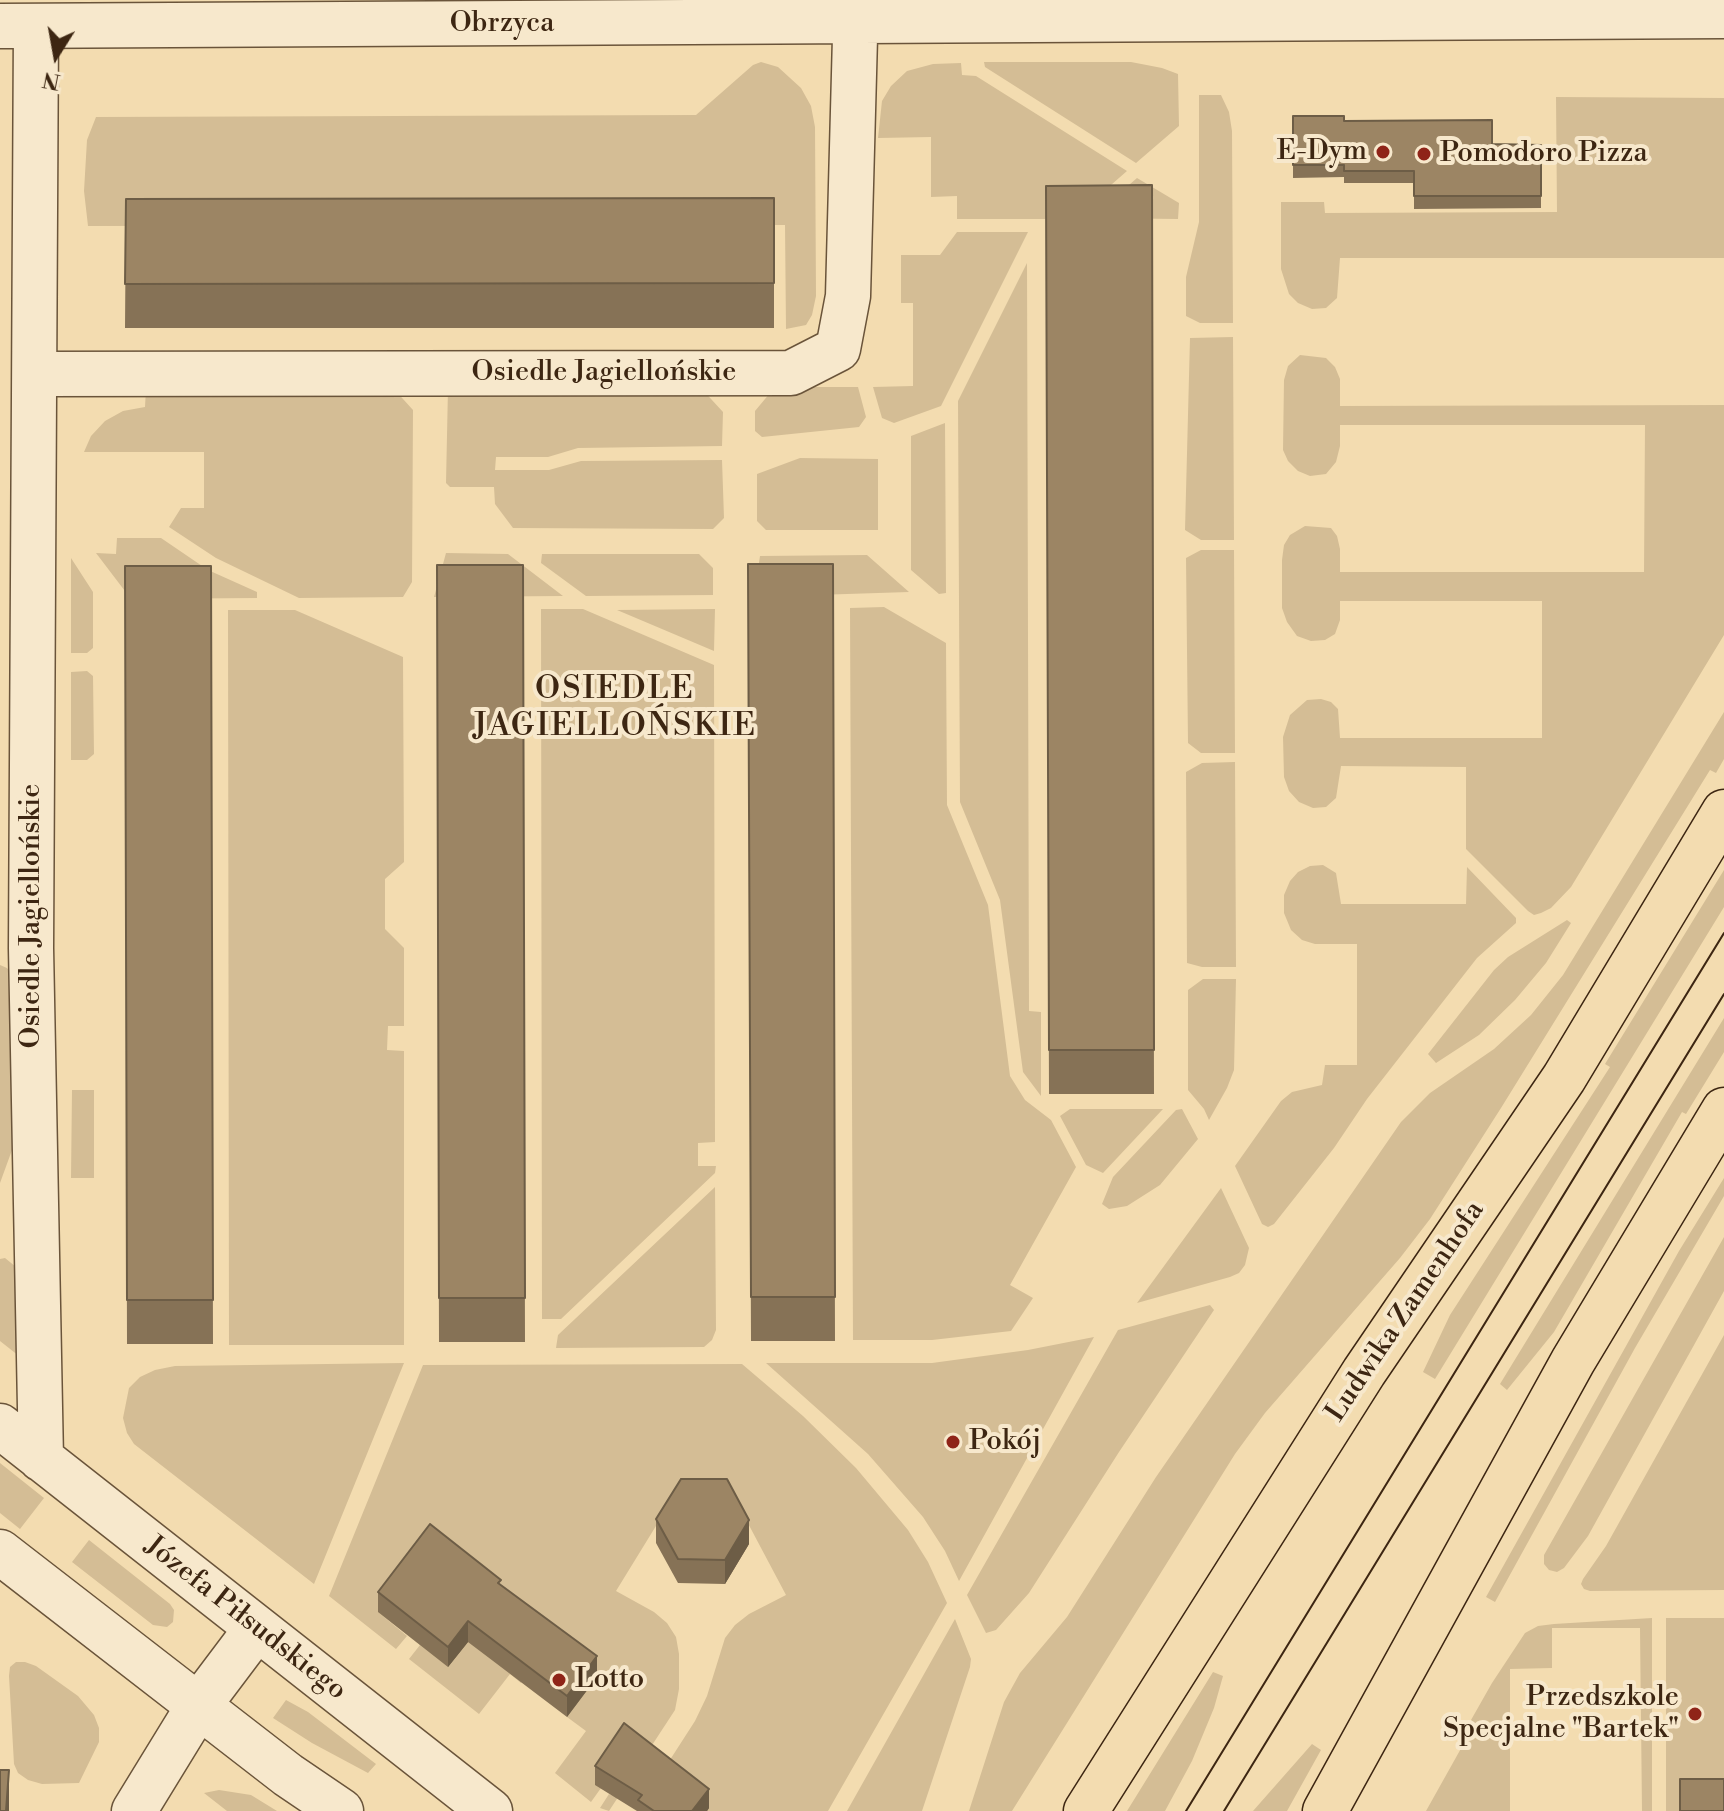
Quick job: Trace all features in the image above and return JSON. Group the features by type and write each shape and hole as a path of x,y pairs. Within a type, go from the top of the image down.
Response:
{"main road":[{"name":"Ludwika Zamenhofa","path":"1086,1811 1364,1372 1564,1078 1724,812"},
{"path":"1325,1811 1573,1361 1724,1110"}],"street":[{"name":"Osiedle Jagiellońskie","path":"36,374 791,373 838,349 848,296 855,11"},
{"name":"Obrzyca","path":"18,26 524,12 1724,16"},
{"name":"Osiedle Jagiellońskie","path":"18,26 36,374 31,948 41,1459"},
{"name":"Józefa Piłsudskiego","path":"0,1426 490,1811"},
{"path":"0,1552 288,1775 341,1811"},
{"path":"134,1811 199,1705 257,1628"}],"shaded area":[{"path":"761,62 778,67 801,88 811,106 815,127 816,296 812,315 806,325 786,329 785,225 88,226 84,191 87,140 96,117 696,115 753,65"},
{"path":"984,62 1131,62 1162,68 1178,74 1179,126 1136,163 985,67"},
{"path":"961,63 962,75 976,76 1127,171 1072,219 957,219 957,196 931,197 931,137 878,138 882,101 891,86 907,71 933,64"},
{"path":"1199,95 1221,95 1229,112 1232,131 1233,323 1200,323 1186,316 1186,277 1199,222"},
{"path":"1556,97 1724,98 1724,258 1340,258 1337,298 1326,308 1312,309 1298,303 1289,294 1281,269 1281,202 1324,202 1325,213 1557,212"},
{"path":"1137,178 1179,203 1178,219 1091,218"},
{"path":"957,232 1028,232 941,406 894,423 882,418 873,387 913,386 913,303 901,303 901,255 940,255"},
{"path":"1027,263 1029,1011 1041,1012 1041,1096 1023,1072 1000,900 960,802 958,401"},
{"path":"1233,337 1234,540 1201,540 1185,530 1190,338"},
{"path":"1300,355 1326,358 1335,367 1340,379 1340,406 1724,405 1724,635 1571,887 1551,908 1541,913 1534,915 1528,911 1466,849 1466,767 1341,766 1336,798 1326,807 1313,808 1299,802 1289,791 1284,777 1283,737 1290,715 1307,700 1321,699 1331,702 1338,709 1340,738 1542,738 1542,601 1340,601 1340,620 1335,634 1325,640 1311,641 1297,636 1282,608 1284,545 1290,535 1305,526 1331,528 1340,549 1340,572 1644,572 1645,425 1340,425 1336,462 1326,474 1310,476 1298,471 1283,450 1284,380 1288,366"},
{"path":"700,387 723,412 722,446 578,448 548,457 496,457 495,470 549,470 581,461 722,460 724,518 713,529 513,528 495,504 494,487 450,487 446,483 448,388"},
{"path":"775,387 858,387 866,417 859,427 762,437 755,431 755,411"},
{"path":"393,388 413,410 412,582 403,597 299,598 216,558 169,527 181,508 204,508 204,452 84,452 91,436 105,421 123,411 145,407 146,389"},
{"path":"945,423 946,593 939,594 911,570 911,436"},
{"path":"800,458 878,459 878,530 766,530 757,521 757,474"},
{"path":"117,538 161,538 208,570 257,592 257,598 131,599 96,553 116,554"},
{"path":"1201,550 1234,550 1235,753 1201,753 1188,743 1186,558"},
{"path":"446,553 508,554 563,596 434,597"},
{"path":"542,554 699,554 713,568 713,595 586,596 541,563"},
{"path":"867,555 909,592 754,597 760,556"},
{"path":"71,558 93,592 93,648 87,653 71,653"},
{"path":"884,607 946,643 947,805 988,905 1010,1076 1025,1100 1051,1120 1076,1167 1010,1285 1033,1298 1011,1331 932,1340 853,1340 850,608"},
{"path":"541,609 583,609 714,665 715,1142 698,1143 698,1166 716,1166 715,1173 561,1319 542,1319"},
{"path":"715,609 714,651 617,610"},
{"path":"228,610 295,610 403,657 404,862 385,879 385,929 404,948 404,1026 388,1026 387,1050 404,1051 404,1345 229,1345"},
{"path":"87,671 93,676 94,754 87,760 71,760 71,672"},
{"path":"1724,712 1724,759 1716,773 1710,770 1430,1219 1400,1258 1265,1413 1235,1454 1012,1811 969,1811 1004,1702 1020,1673 1067,1617 1156,1477 1401,1122 1430,1093 1494,1049 1531,1015 1563,975"},
{"path":"1235,762 1236,967 1202,967 1187,963 1186,772 1202,763"},
{"path":"1323,865 1336,873 1341,904 1466,904 1467,867 1516,918 1516,923 1477,958 1367,1099 1334,1148 1274,1224 1268,1227 1262,1224 1235,1166 1281,1101 1292,1092 1322,1085 1325,1065 1357,1065 1357,944 1315,944 1302,940 1291,930 1284,913 1284,895 1290,881 1310,866"},
{"path":"1724,870 1724,907 1435,1379 1423,1372 1450,1315 1610,1067 1605,1064"},
{"path":"1567,920 1571,923 1546,963 1515,1000 1479,1035 1436,1063 1428,1054 1494,970 1508,957"},
{"path":"0,965 13,975 15,1128 12,1150 0,1183"},
{"path":"1203,979 1236,979 1234,1070 1209,1120 1188,1090 1188,990"},
{"path":"1724,1018 1724,1052 1686,1114 1682,1112 1554,1332 1507,1390 1500,1384"},
{"path":"72,1090 94,1090 94,1178 71,1178"},
{"path":"1070,1109 1163,1109 1103,1173 1086,1165 1060,1116"},
{"path":"1182,1109 1198,1139 1160,1185 1127,1206 1109,1209 1102,1204 1113,1177 1176,1110"},
{"path":"1724,1178 1724,1196 1635,1348 1495,1602 1486,1597 1679,1251"},
{"path":"715,1187 716,1330 712,1340 704,1347 556,1348 558,1335"},
{"path":"1221,1188 1249,1248 1245,1265 1239,1273 1230,1277 1137,1303"},
{"path":"1724,1237 1724,1291 1588,1536 1564,1568 1557,1572 1549,1570 1544,1564 1544,1555"},
{"path":"5,1258 16,1267 19,1356 0,1341 0,1259"},
{"path":"1210,1305 1214,1310 1029,1593 996,1630 986,1633 967,1595 1118,1330"},
{"path":"1724,1335 1724,1590 1584,1589 1581,1584 1583,1579 1606,1546"},
{"path":"1094,1337 959,1581 945,1551 923,1517 868,1454 766,1363 932,1363"},
{"path":"404,1363 314,1584 134,1444 123,1418 129,1388 140,1377 175,1366"},
{"path":"742,1364 803,1416 856,1468 908,1530 928,1562 947,1603 828,1811 637,1811 695,1721 707,1696 725,1638 749,1614 786,1595 734,1497 675,1495 616,1591 654,1612 667,1623 676,1637 679,1689 675,1710 609,1811 600,1808 609,1794 614,1796 601,1788 591,1802 555,1773 586,1731 567,1717 596,1677 551,1643 521,1683 510,1674 479,1714 409,1659 420,1645 378,1612 407,1636 396,1649 329,1596 423,1365"},
{"path":"0,1463 44,1498 20,1529 0,1513"},
{"path":"89,1540 170,1604 174,1610 173,1622 167,1627 153,1625 72,1562"},
{"path":"1652,1618 1652,1811 1642,1811 1640,1628 1552,1628 1552,1668 1510,1669 1510,1811 1426,1811 1473,1727 1471,1720 1525,1633 1538,1626 1554,1624"},
{"name":"Przedszkole Specjalne \"Bartek\"","path":"1666,1618 1724,1618 1724,1811 1666,1811"},
{"path":"955,1619 971,1659 970,1667 922,1811 847,1811"},
{"path":"16,1662 36,1666 78,1696 94,1715 99,1728 99,1742 79,1783 42,1784 18,1773 14,1764 9,1676 10,1667"},
{"path":"1213,1672 1223,1676 1214,1708 1192,1761 1165,1811 1127,1811"},
{"path":"286,1700 308,1712 376,1764 368,1773 273,1718"},
{"path":"1312,1744 1321,1750 1287,1811 1253,1811"},
{"path":"219,1790 251,1795 277,1811 227,1811 204,1793"}],"building":[{"path":"1293,116 1344,116 1344,121 1492,120 1492,144 1541,145 1541,196 1414,196 1414,171 1344,171 1344,165 1293,165"},
{"path":"1152,185 1154,1050 1049,1050 1046,186"},
{"path":"774,198 774,283 125,284 126,199"},
{"path":"748,564 833,564 835,1297 751,1297"},
{"path":"437,565 523,565 525,1298 439,1298"},
{"path":"125,566 211,566 213,1300 127,1300"},
{"path":"681,1479 727,1479 749,1520 725,1560 678,1559 656,1519"},
{"path":"430,1524 501,1580 498,1583 597,1656 567,1696 468,1621 448,1647 378,1592"},
{"path":"624,1723 709,1789 692,1811 654,1811 638,1800 642,1795 595,1766"},
{"path":"0,1770 9,1770 6,1811 0,1811"},
{"path":"1680,1779 1724,1779 1724,1811 1680,1811"}],"tram line":[{"path":"1186,1811 1724,933"},
{"path":"1224,1811 1724,994"}],"place":[{"name":"E-Dym","path":"1383,152"},
{"name":"Pomodoro Pizza","path":"1424,154"},
{"name":"Pokój","path":"953,1442"},
{"name":"Lotto","path":"559,1680"},
{"name":"Przedszkole Specjalne \"Bartek\"","path":"1695,1714"}],"district":[{"name":"OSIEDLE JAGIELLOŃSKIE","path":"615,708"}]}
